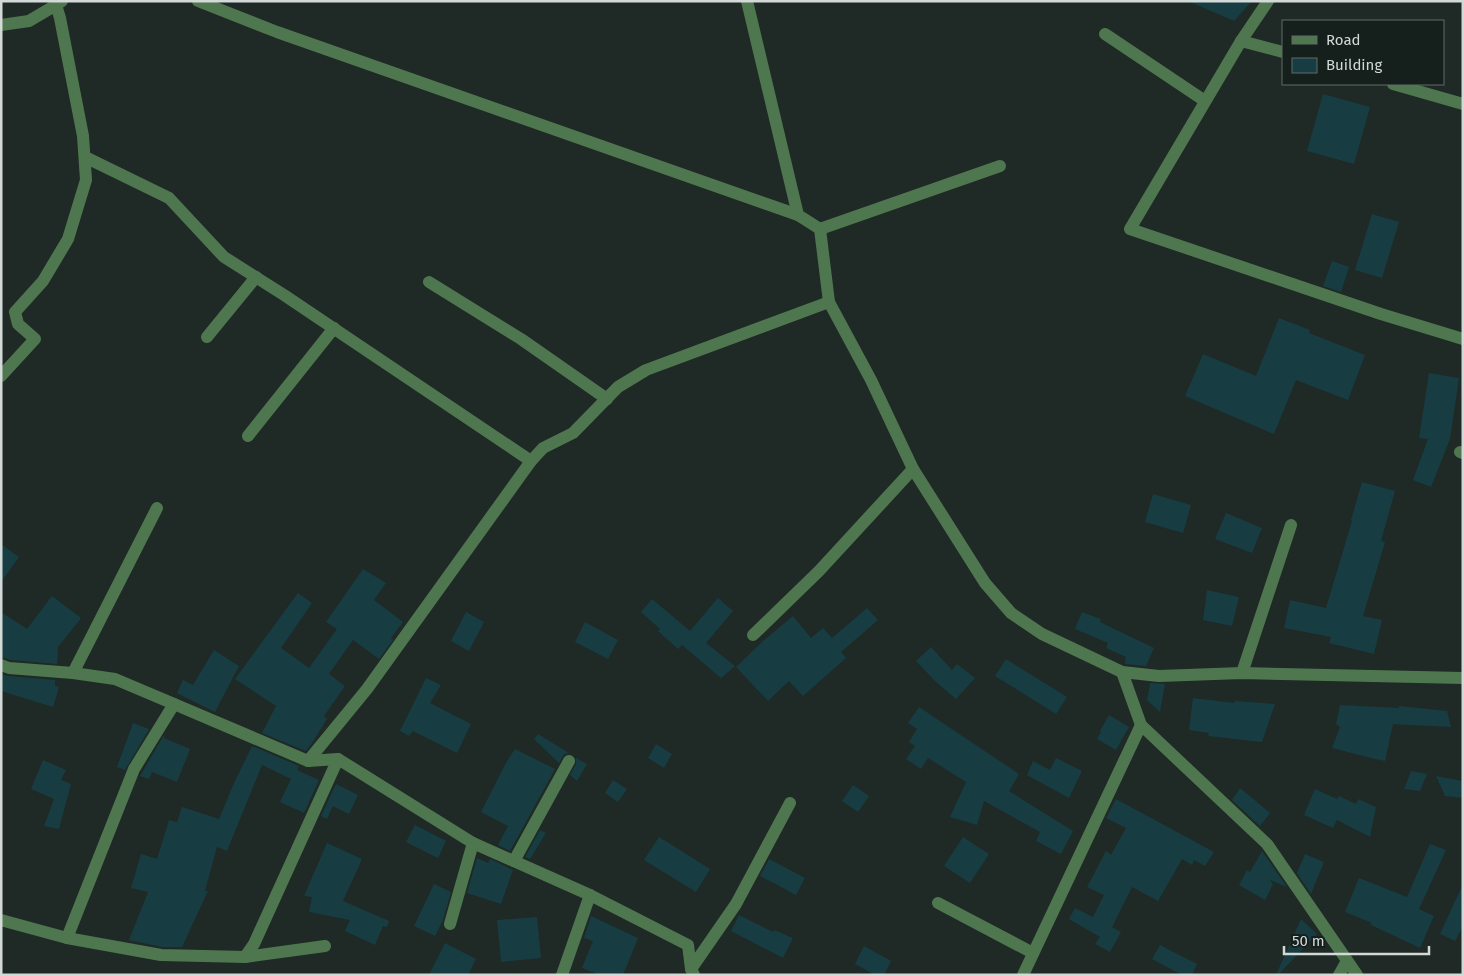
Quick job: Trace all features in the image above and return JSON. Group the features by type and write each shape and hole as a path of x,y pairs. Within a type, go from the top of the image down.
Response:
{"street":[{"path":"198,1 287,35 798,215 820,229"},
{"path":"747,1 798,215"},
{"path":"1268,1 1241,40 1130,229 1381,314 1463,339"},
{"path":"1,25 29,21 59,3 60,18 83,136 86,180 68,239 43,280 16,312 18,324 35,339 1,376"},
{"path":"1105,34 1205,101"},
{"path":"1241,40 1282,52"},
{"path":"1396,85 1463,104"},
{"path":"85,157 169,198 224,257 334,328 531,461"},
{"path":"820,229 1000,166"},
{"path":"820,229 829,302 871,380 914,469 985,583 1011,613 1042,634 1122,672 1159,676 1242,673 1463,678"},
{"path":"207,337 256,277"},
{"path":"429,282 521,339 607,399"},
{"path":"308,761 367,689 531,461 543,448 573,433 618,386 646,370 829,302"},
{"path":"248,436 334,328"},
{"path":"753,635 819,571 914,469"},
{"path":"73,673 157,508"},
{"path":"1242,673 1291,525"},
{"path":"1,665 9,668 73,673 115,679 308,761 338,759 473,843 590,894 688,945 693,972"},
{"path":"1122,672 1141,725 1267,844 1357,975"},
{"path":"67,938 134,769 174,704"},
{"path":"1023,975 1141,725"},
{"path":"246,957 254,944 338,759"},
{"path":"514,861 569,761"},
{"path":"693,972 736,904 790,803"},
{"path":"450,924 473,843"},
{"path":"562,975 590,894"},
{"path":"938,903 1033,954"},
{"path":"1,920 67,938 161,955 246,957 325,946"},
{"path":"1339,975 1347,961"}],"building":[{"path":"1188,1 1252,1 1234,21"},
{"path":"1323,94 1370,107 1354,164 1307,151"},
{"path":"1372,214 1399,222 1382,278 1355,270"},
{"path":"1332,261 1349,267 1341,292 1323,286"},
{"path":"1279,318 1310,330 1309,333 1365,355 1348,400 1296,380 1274,434 1185,396 1203,354 1256,376"},
{"path":"1429,373 1459,378 1450,439 1431,487 1413,480 1428,439 1419,438"},
{"path":"1362,482 1395,491 1381,541 1385,542 1363,616 1382,620 1374,654 1329,643 1331,637 1284,628 1290,600 1326,608"},
{"path":"1153,494 1191,505 1183,533 1145,522"},
{"path":"1226,513 1262,528 1252,553 1215,539"},
{"path":"1,544 19,557 1,582"},
{"path":"363,569 386,583 374,600 403,622 391,638 393,640 379,659 353,640 329,674 345,686 324,716 327,719 306,751 262,733 276,706 235,679 298,593 312,603 281,648 309,668 337,629 326,622"},
{"path":"1207,590 1239,597 1232,626 1203,620"},
{"path":"52,596 81,618 58,647 57,664 11,660 1,657 1,612 27,629"},
{"path":"718,598 733,611 706,643 735,666 721,678 682,645 678,649 641,612 652,599 690,631"},
{"path":"867,608 878,620 841,652 846,658 803,696 789,681 768,701 736,667 793,616 811,638 823,628 832,638"},
{"path":"466,612 484,622 469,651 451,641"},
{"path":"1082,612 1101,619 1100,622 1154,648 1146,666 1125,664 1126,657 1106,648 1108,643 1075,629"},
{"path":"585,622 618,640 608,659 575,642"},
{"path":"931,647 952,670 957,664 975,678 956,699 916,661"},
{"path":"214,650 239,666 215,712 177,693 183,680 193,685"},
{"path":"1006,659 1067,697 1056,714 995,676"},
{"path":"1,674 55,680 55,686 59,687 53,707 1,691"},
{"path":"426,678 441,685 430,703 471,724 457,753 413,731 409,736 400,731"},
{"path":"1150,683 1165,684 1160,712 1147,700"},
{"path":"1193,698 1234,703 1235,701 1275,704 1262,742 1208,736 1209,733 1189,730"},
{"path":"1340,705 1399,708 1399,706 1447,711 1451,727 1393,724 1385,761 1332,748 1340,727 1336,724"},
{"path":"919,707 1019,774 1009,791 1073,831 1061,854 1036,841 1040,832 984,801 977,825 950,817 966,782 928,758 921,769 906,759 915,746 909,742 917,729 908,723"},
{"path":"1109,715 1129,727 1116,750 1097,739"},
{"path":"133,723 149,729 125,770 117,767"},
{"path":"538,734 569,753 564,754 559,763 534,739"},
{"path":"164,735 164,738 190,749 177,782 152,772 149,779 140,776"},
{"path":"656,744 672,754 664,768 648,758"},
{"path":"252,746 299,766 297,770 319,780 304,813 280,802 291,779 262,765 227,851 217,847 205,891 208,891 182,947 162,947 129,940 148,892 131,888 141,854 157,859 169,820 177,822 182,807 219,819"},
{"path":"515,749 555,769 510,851 498,845 508,826 481,812"},
{"path":"576,758 587,764 577,781 570,775 576,764"},
{"path":"1056,758 1082,771 1069,798 1027,775 1033,761 1050,770"},
{"path":"43,760 66,770 61,780 71,784 59,829 44,826 54,799 31,789"},
{"path":"1411,771 1427,774 1420,791 1404,789"},
{"path":"1436,776 1463,781 1463,798 1445,796"},
{"path":"613,780 627,789 618,802 605,793"},
{"path":"336,784 358,795 349,814 333,806 327,819 321,816"},
{"path":"853,785 869,796 858,812 842,801"},
{"path":"1240,788 1270,813 1260,826 1232,800"},
{"path":"1315,789 1337,799 1339,796 1356,804 1358,799 1376,807 1370,837 1337,820 1333,828 1304,815"},
{"path":"1116,799 1214,852 1205,866 1194,860 1192,865 1182,859 1158,901 1132,887 1112,927 1121,932 1110,952 1095,944 1100,937 1069,919 1075,908 1093,917 1104,895 1087,887 1106,851 1111,855 1126,828 1106,818"},
{"path":"415,825 446,841 438,858 406,842"},
{"path":"540,830 546,833 530,859 525,857"},
{"path":"659,837 710,869 696,892 644,860"},
{"path":"963,837 989,854 970,883 944,866"},
{"path":"327,843 362,859 343,901 389,921 387,927 383,926 375,945 345,931 350,920 309,912 312,897 304,896"},
{"path":"1430,844 1446,850 1419,909 1434,916 1420,948 1369,924 1372,923 1345,912 1359,878 1407,897"},
{"path":"1262,851 1287,887 1270,880 1273,884 1265,900 1239,885 1247,870 1250,872"},
{"path":"1305,854 1324,862 1311,894 1297,873"},
{"path":"477,858 488,863 490,859 513,870 501,904 467,893"},
{"path":"769,859 805,878 796,895 760,876"},
{"path":"434,884 451,892 443,920 435,936 414,926"},
{"path":"1463,884 1463,926 1455,941 1440,934"},
{"path":"739,915 773,932 774,930 793,938 783,958 731,931"},
{"path":"591,916 638,938 623,975 600,975 582,968 593,941 584,938"},
{"path":"537,917 541,958 501,962 497,920"},
{"path":"1301,919 1317,934 1276,975"},
{"path":"445,943 476,959 468,975 429,975"},
{"path":"1160,945 1197,964 1192,975 1182,975 1152,959"},
{"path":"864,946 891,961 884,975 875,975 855,964"}]}
